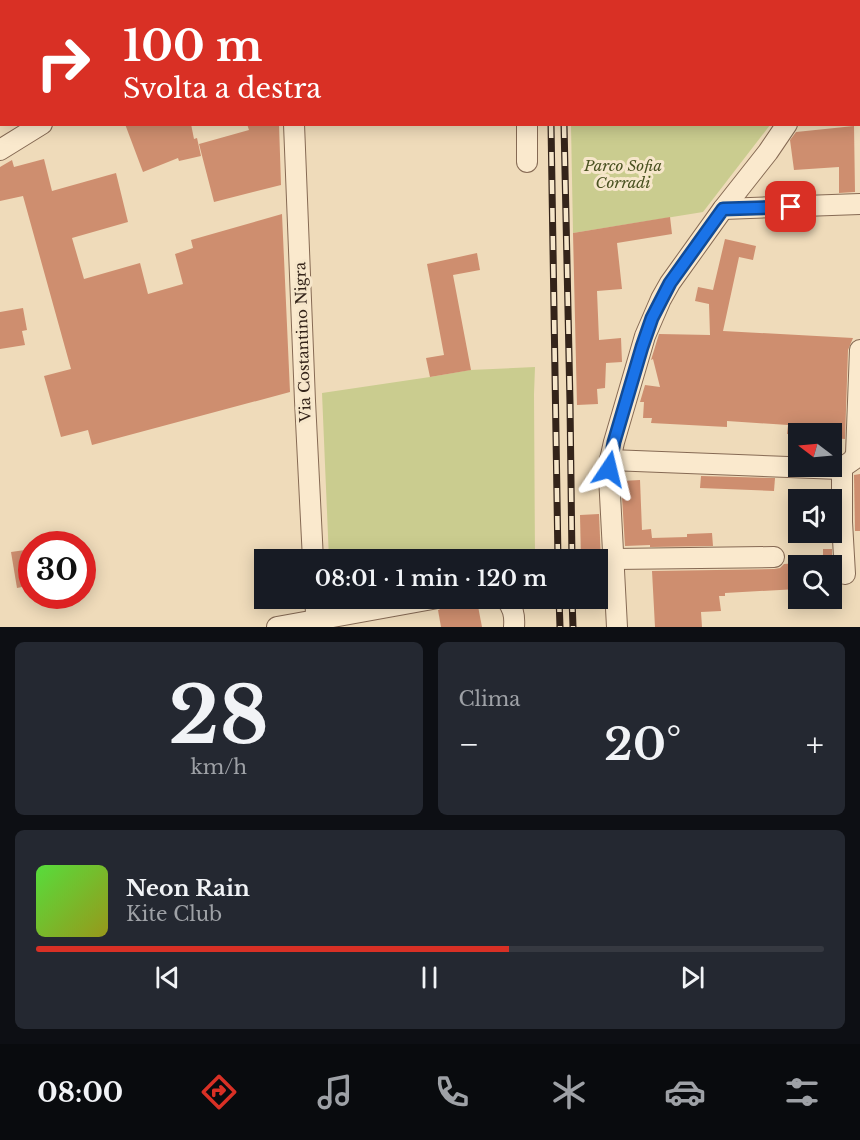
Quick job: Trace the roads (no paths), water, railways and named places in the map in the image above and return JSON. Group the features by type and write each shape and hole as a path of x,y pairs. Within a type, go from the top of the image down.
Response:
{"street":[{"path":"0,150 39,126"},
{"name":"Via Costantino Nigra","path":"294,126 312,549"},
{"path":"527,126 527,162"},
{"path":"617,627 610,459 642,347 656,309 670,283 786,126"},
{"path":"723,209 860,204"},
{"path":"842,468 853,460 856,454 860,350"},
{"path":"610,459 788,467"},
{"path":"842,477 845,574"},
{"path":"614,559 774,557"},
{"path":"277,627 317,623 385,609"},
{"path":"513,609 514,627"}],"railway":[{"path":"551,126 558,549"},
{"path":"564,126 572,549"},
{"path":"559,609 560,627"},
{"path":"572,609 573,627"}],"park label":[{"name":"Parco Sofia Corradi","path":"623,174"}]}
